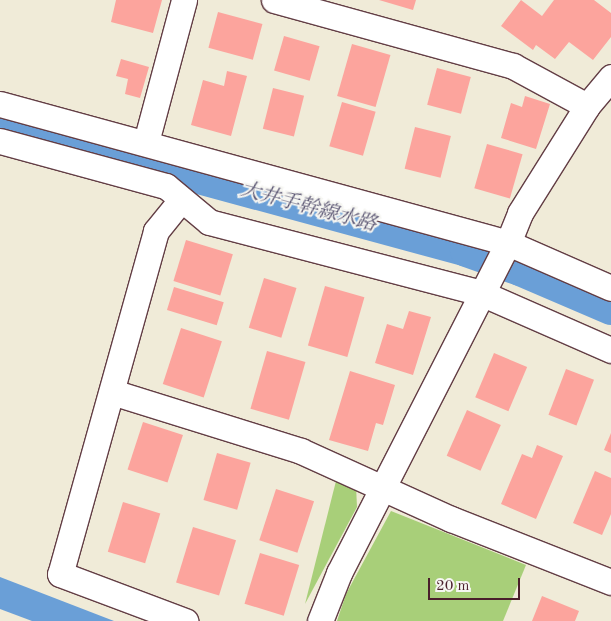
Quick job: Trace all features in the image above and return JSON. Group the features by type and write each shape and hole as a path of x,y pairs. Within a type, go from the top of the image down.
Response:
{"street":[{"path":"146,142 184,0"},
{"path":"274,0 342,9 513,66 587,106"},
{"path":"320,621 339,573 508,244 520,213 587,106 611,77"},
{"path":"0,104 146,142 508,244 611,288"},
{"path":"0,141 166,186 209,222 486,285 611,350"},
{"path":"181,200 156,231 60,574 185,621"},
{"path":"112,392 301,450 383,486 451,519 611,582"}],"green space":[{"path":"337,477 356,486 357,507 305,604"},
{"path":"391,511 526,565 503,621 337,621 346,594"}],"water":[{"path":"0,577 114,621 32,621 0,609"}],"building":[{"path":"116,0 162,0 153,33 111,22"},
{"path":"379,0 416,0 413,10"},
{"path":"521,0 542,16 554,0 594,0 611,13 611,37 593,60 569,42 555,59 536,45 533,50 501,26"},
{"path":"218,12 262,24 253,60 208,48"},
{"path":"284,36 320,46 310,81 274,71"},
{"path":"352,44 390,55 376,107 337,96"},
{"path":"121,59 149,67 140,98 125,94 128,79 116,76"},
{"path":"437,68 471,77 461,114 427,105"},
{"path":"227,71 247,76 231,136 191,125 203,80 224,86"},
{"path":"273,88 304,96 294,136 263,129"},
{"path":"525,96 550,104 536,149 501,138 511,103 522,107"},
{"path":"342,102 376,112 363,156 329,146"},
{"path":"415,127 451,136 440,178 405,169"},
{"path":"487,144 523,154 510,198 474,188"},
{"path":"186,240 233,254 220,295 173,281"},
{"path":"264,278 297,288 281,338 249,328"},
{"path":"325,286 364,297 347,357 308,346"},
{"path":"174,287 224,302 217,325 167,310"},
{"path":"409,311 431,317 413,375 375,363 387,324 403,329"},
{"path":"181,328 222,341 204,397 163,384"},
{"path":"267,351 305,362 289,420 250,409"},
{"path":"494,353 527,367 508,411 475,397"},
{"path":"566,369 594,380 576,425 548,415"},
{"path":"350,371 395,385 383,425 376,423 368,451 329,440"},
{"path":"467,410 501,425 480,471 447,456"},
{"path":"143,422 183,435 167,483 128,470"},
{"path":"611,433 611,453 604,450"},
{"path":"537,445 563,456 536,519 501,504 522,454 532,458"},
{"path":"217,453 251,463 237,510 203,500"},
{"path":"595,471 611,478 611,514 602,535 573,523"},
{"path":"276,489 314,501 297,553 259,540"},
{"path":"123,502 160,513 145,563 108,552"},
{"path":"193,527 236,540 219,596 176,582"},
{"path":"260,553 299,565 284,616 245,604"},
{"path":"542,596 579,611 575,621 532,621"}],"waterway":[{"name":"大井手幹線水路","path":"0,124 466,251 520,270 611,309"}]}
